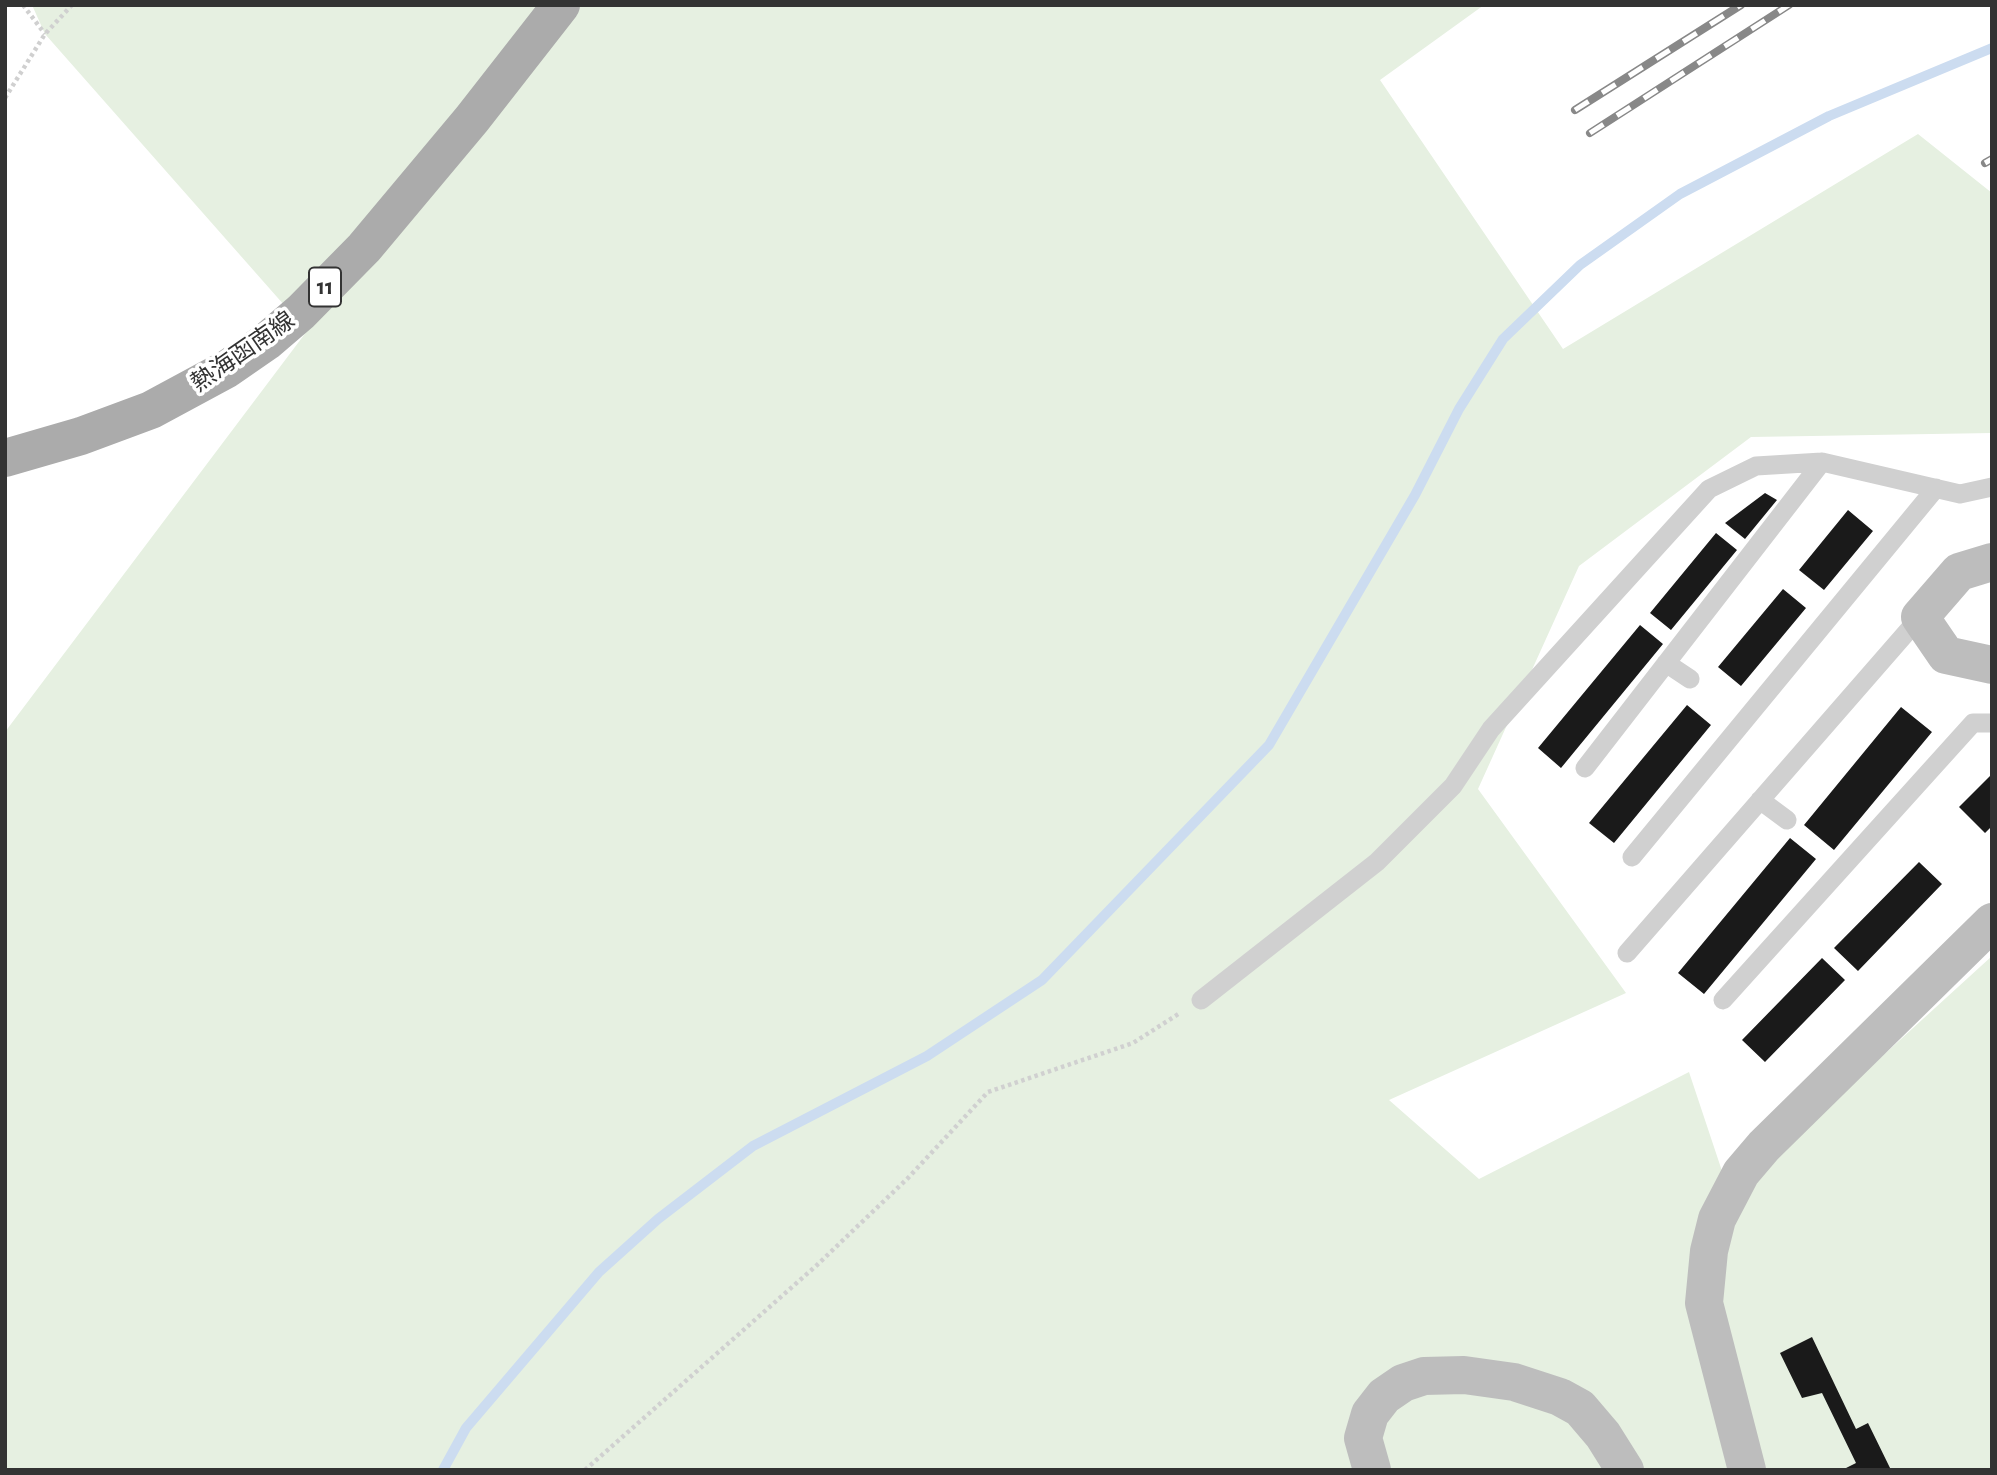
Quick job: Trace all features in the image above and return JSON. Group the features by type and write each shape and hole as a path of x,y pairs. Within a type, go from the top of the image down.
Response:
{"main road":[{"name":"熱海函南線","path":"5,458 81,436 150,410 227,369 266,342 301,312 364,248 472,119 561,5"}],"street":[{"path":"1992,562 1959,572 1920,617 1946,655 1992,665"},
{"path":"1747,1470 1704,1303 1709,1251 1717,1219 1741,1173 1764,1146 1992,922"},
{"path":"1373,1470 1363,1438 1370,1414 1384,1396 1403,1383 1424,1376 1464,1375 1514,1382 1560,1397 1580,1408 1603,1435 1625,1470"}],"lane":[{"path":"1585,768 1822,462"},
{"path":"1201,1000 1377,862 1453,786 1491,729 1709,489 1756,466 1822,462 1960,494 1992,487"},
{"path":"1632,857 1936,488"},
{"path":"1627,953 1920,617"},
{"path":"1666,663 1690,679"},
{"path":"1723,1000 1973,723 1992,723"},
{"path":"1760,800 1787,820"}],"path":[{"path":"23,5 45,34"},
{"path":"5,98 45,34 72,5"},
{"path":"585,1470 817,1265 908,1178 988,1091 1133,1043 1201,1000"}],"green space":[{"path":"32,5 1484,5 1380,80 1563,349 1918,134 1992,193 1992,433 1751,437 1579,566 1478,789 1626,993 1389,1100 1479,1179 1689,1072 1730,1195 1992,956 1992,1470 5,1470 5,732 307,331 45,34"}],"building":[{"path":"1765,493 1777,500 1745,539 1725,523"},
{"path":"1848,510 1873,531 1824,590 1799,570"},
{"path":"1716,533 1737,550 1671,630 1650,613"},
{"path":"1783,589 1806,608 1741,686 1718,667"},
{"path":"1640,625 1663,644 1561,768 1538,748"},
{"path":"1687,705 1711,725 1614,843 1589,823"},
{"path":"1901,707 1932,732 1834,850 1804,825"},
{"path":"1992,774 1992,826 1985,833 1959,807"},
{"path":"1790,838 1816,859 1704,994 1678,973"},
{"path":"1919,862 1942,884 1858,971 1834,948"},
{"path":"1822,958 1845,980 1765,1062 1742,1040"},
{"path":"1812,1337 1856,1429 1868,1423 1891,1470 1842,1470 1856,1463 1822,1393 1802,1398 1780,1353"}],"waterway":[{"path":"443,1470 466,1428 599,1272 658,1219 753,1146 927,1056 1042,980 1269,745 1415,495 1459,409 1503,339 1580,265 1680,194 1829,116 1992,48"}],"railway":[{"path":"1575,110 1741,5"},
{"path":"1590,133 1789,5"},
{"path":"1985,163 1992,159"}]}
